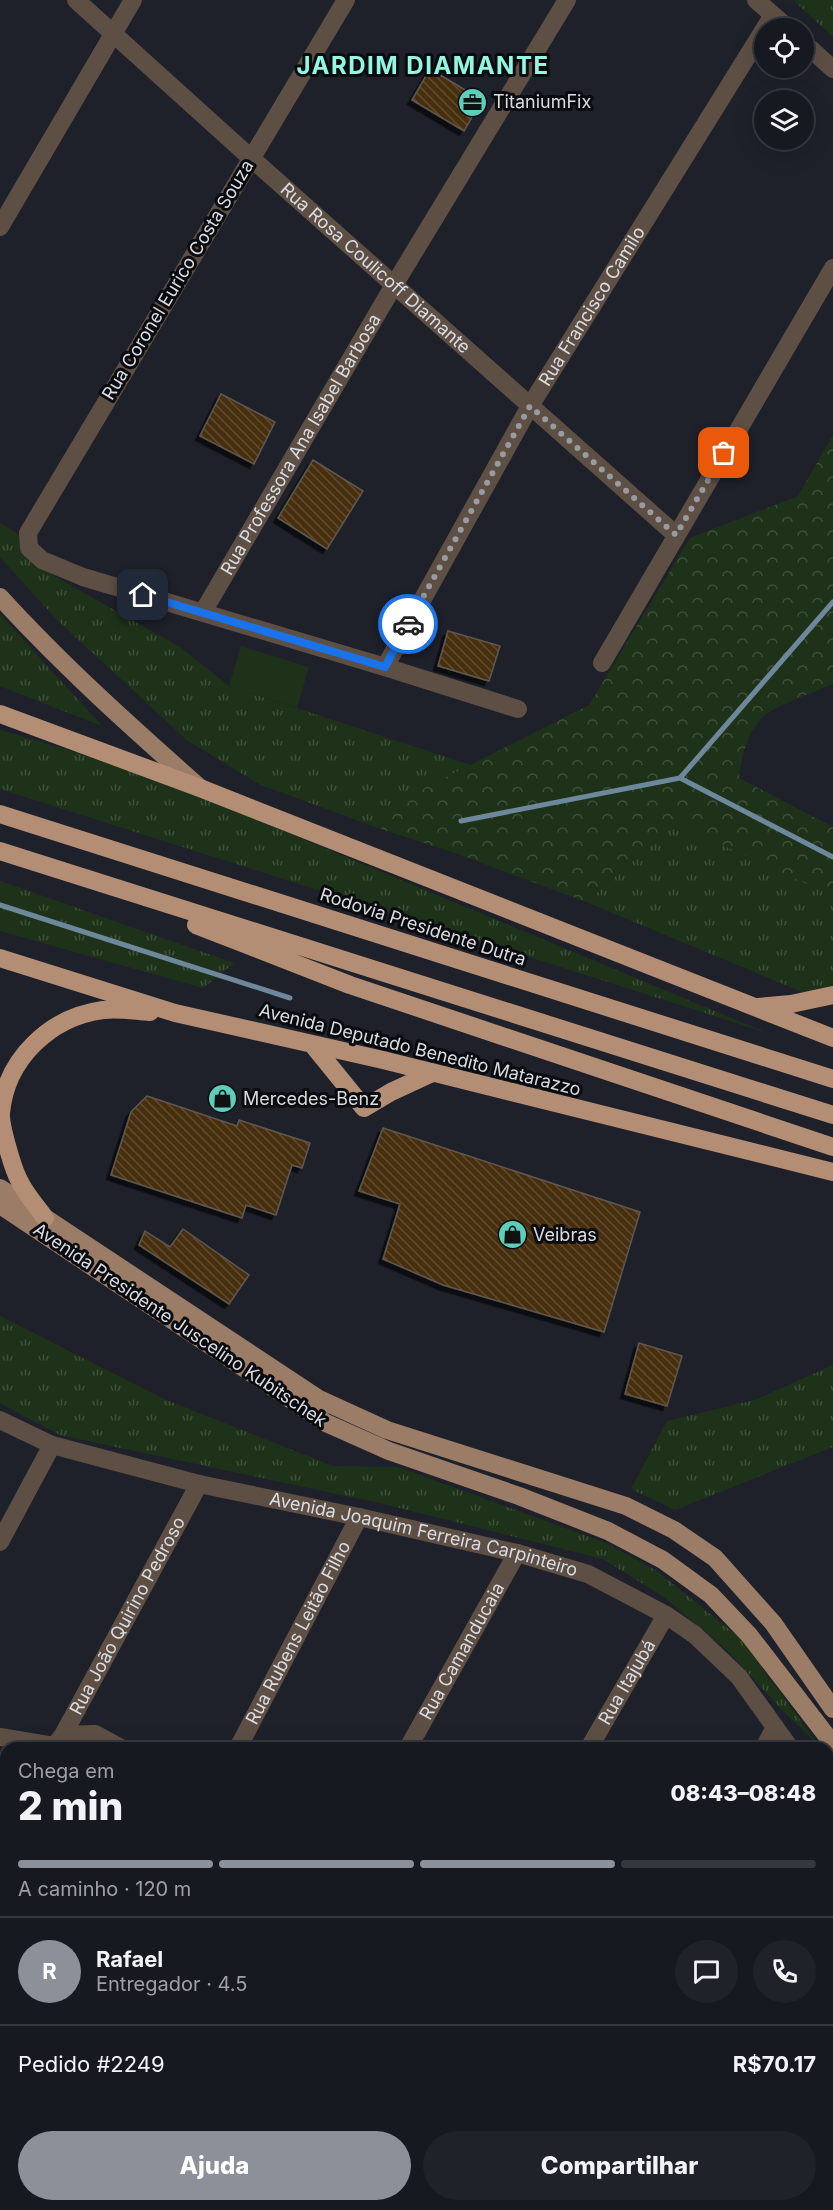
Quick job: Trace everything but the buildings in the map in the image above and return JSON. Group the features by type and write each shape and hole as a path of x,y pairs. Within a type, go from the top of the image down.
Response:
{"highway":[{"path":"0,714 200,788 833,1038"},
{"name":"Rodovia Presidente Dutra","path":"0,814 833,1079"},
{"path":"0,851 833,1115"},
{"path":"35,862 350,985 833,1148"},
{"name":"Avenida Deputado Benedito Matarazzo","path":"0,958 175,1013 312,1044 833,1172"},
{"path":"753,1007 791,1004 833,995"},
{"path":"45,1218 19,1180 1,1115 8,1087 20,1059 42,1035 68,1020 104,1010 175,1013"},
{"path":"312,1044 364,1108 391,1092 432,1073"}],"main road":[{"path":"0,597 99,697 200,788"},
{"name":"Avenida Presidente Juscelino Kubitschek","path":"0,1188 319,1399 387,1430 626,1506 674,1530 715,1558 773,1623 833,1709"},
{"name":"Avenida Presidente Juscelino Kubitschek","path":"0,1205 326,1423 388,1451 519,1496 608,1531 663,1560 711,1595 748,1635 831,1742"}],"street":[{"name":"Rua Rosa Coulicoff Diamante","path":"76,0 676,535"},
{"path":"0,227 133,0"},
{"name":"Rua Coronel Eurico Costa Souza","path":"203,612 83,577 42,560 29,548 28,533 346,0"},
{"name":"Rua Professora Ana Isabel Barbosa","path":"203,612 394,285 567,0"},
{"path":"756,0 776,18"},
{"name":"Rua Francisco Camilo","path":"385,667 530,406 773,15"},
{"path":"814,52 833,69"},
{"path":"602,663 833,268"},
{"path":"203,612 518,709"},
{"name":"Avenida Joaquim Ferreira Carpinteiro","path":"0,1419 52,1445 199,1484 359,1516 517,1553 588,1574 666,1615 695,1635 739,1677 786,1742"},
{"path":"0,1542 52,1445"},
{"name":"Rua João Quirino Pedroso","path":"58,1742 199,1484"},
{"name":"Rua Rubens Leitão Filho","path":"241,1742 359,1516"},
{"name":"Rua Camanducaia","path":"411,1742 517,1553"},
{"name":"Rua Itajubá","path":"592,1742 666,1615"},
{"path":"767,1742 776,1727"},
{"path":"61,1742 95,1734 110,1742"},
{"path":"0,1737 48,1742"}],"green space":[{"path":"793,0 833,0 833,37 814,18"},
{"path":"833,435 833,684 784,704 762,717 747,742 739,778 833,827 833,896 675,823 586,902 458,854 381,829 387,807 589,705 690,538 798,496"},
{"path":"0,523 20,535 24,555 52,575 180,647 229,686 471,765 387,807 381,829 261,785 188,741 57,620 0,557"},
{"path":"0,614 102,726 0,686"},
{"path":"241,646 309,667 297,708 229,686"},
{"path":"0,730 137,770 765,1032 0,789"},
{"path":"675,823 833,896 833,991 807,994 586,902"},
{"path":"0,881 234,963 203,988 0,931"},
{"path":"0,1316 164,1399 333,1466 398,1467 606,1543 657,1571 740,1638 816,1742 780,1708 728,1651 664,1597 603,1559 384,1504 60,1435 0,1403"},
{"path":"833,1365 833,1447 675,1510 631,1489 667,1421 755,1400"}],"waterway":[{"path":"680,778 833,602"},
{"path":"461,821 680,778 833,857"},
{"path":"0,905 290,998"}],"way so far":[{"path":"408,624 530,406 676,535 724,453"}],"place":[{"name":"TitaniumFix","path":"472,102"},
{"name":"Mercedes-Benz","path":"222,1099"},
{"name":"Veibras","path":"512,1235"}],"district":[{"name":"JARDIM DIAMANTE","path":"423,66"}],"route":[{"path":"143,595 385,667 408,624"}]}
